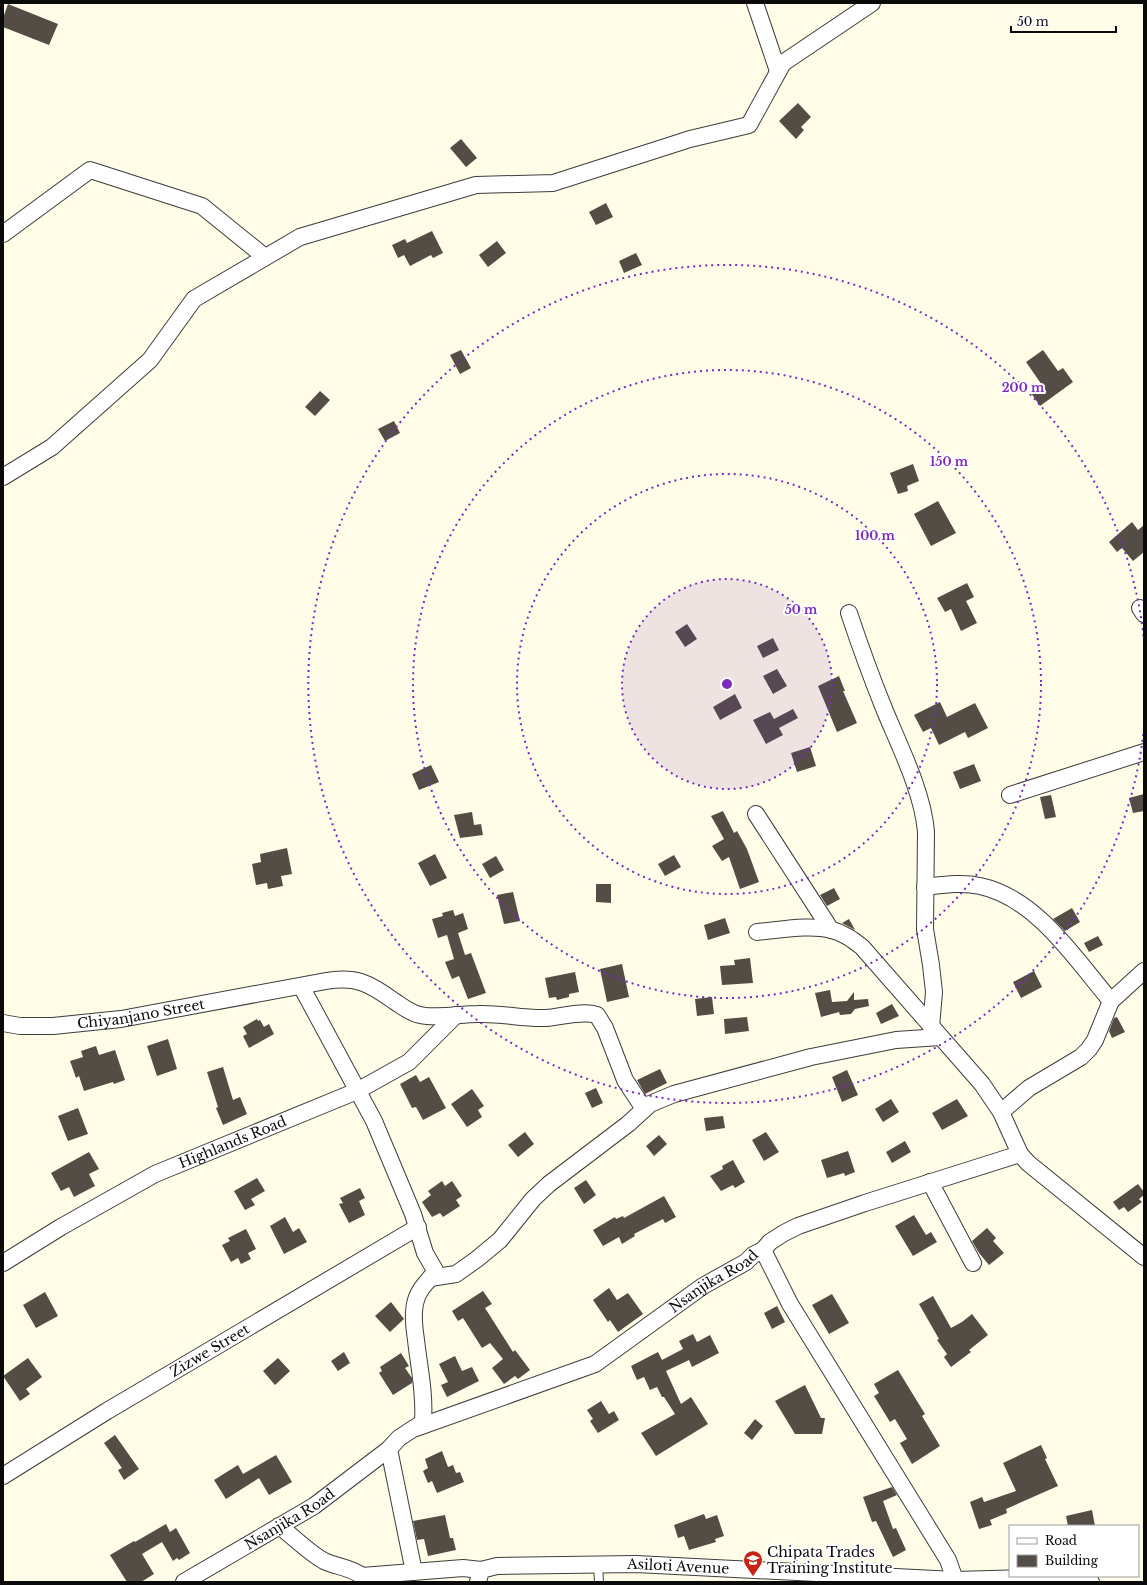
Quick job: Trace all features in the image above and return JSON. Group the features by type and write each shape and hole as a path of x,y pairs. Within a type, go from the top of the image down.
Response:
{"street":[{"path":"755,3 778,71"},
{"path":"3,477 52,448 150,360 194,298 300,237 476,185 553,183 690,139 749,125 783,63 872,3"},
{"path":"3,234 90,170 202,206 265,257"},
{"path":"849,613 922,806 926,832 925,929 934,992 936,1032"},
{"path":"1010,795 1144,752"},
{"path":"756,814 832,930"},
{"path":"925,888 952,884 980,886 1001,894 1020,904 1040,918 1054,932 1111,1001"},
{"path":"757,932 807,929 832,930 842,934 862,947 982,1084 1000,1112 1020,1154 1028,1163 1144,1257"},
{"path":"1000,1112 1029,1088 1081,1057 1095,1040 1111,1001 1144,971"},
{"name":"Chiyanjano Street","path":"3,1023 20,1026 39,1026 121,1019 338,979 356,980 379,991 402,1007 420,1015 434,1016 488,1014 541,1018 587,1014 597,1015 600,1017 605,1028 625,1080 644,1109"},
{"path":"300,986 374,1121 418,1227 425,1253 436,1272 425,1283 417,1295 414,1310 424,1405 422,1424 416,1428"},
{"name":"Highlands Road","path":"3,1263 61,1227 155,1174 357,1091 409,1062 456,1015"},
{"path":"430,1278 456,1274 477,1260 500,1240 533,1200 550,1184 658,1099 811,1057 936,1032"},
{"name":"Nsanjika Road","path":"184,1582 314,1506 389,1449 399,1438 416,1428 595,1364 703,1286 746,1262 753,1254 763,1250 770,1242 784,1233 798,1226 1020,1154"},
{"path":"930,1182 973,1262"},
{"name":"Zizwe Street","path":"3,1476 107,1411 418,1227"},
{"path":"763,1250 790,1304 948,1560 956,1580"},
{"path":"389,1449 414,1572"},
{"name":"Asiloti Avenue","path":"279,1526 322,1559 334,1566 352,1570 362,1576 463,1568 479,1576 497,1566 636,1564 956,1580 1068,1577 1091,1582"}],"lane":[{"path":"598,1565 599,1582"}],"building":[{"path":"8,4 58,24 49,45 3,27 3,18"},
{"path":"798,103 811,117 801,127 804,130 796,139 779,121"},
{"path":"461,139 477,158 466,167 450,148"},
{"path":"606,203 613,217 596,225 589,212"},
{"path":"432,231 443,253 433,258 431,255 410,266 404,255 398,258 392,245 405,239 407,243"},
{"path":"497,241 506,253 488,267 479,255"},
{"path":"636,253 642,265 624,273 619,261"},
{"path":"461,350 471,368 460,374 450,355"},
{"path":"1043,350 1058,371 1063,368 1073,382 1040,406 1031,393 1042,385 1026,362"},
{"path":"320,391 330,400 315,416 305,407"},
{"path":"394,421 400,433 385,441 378,429"},
{"path":"913,464 919,481 907,486 908,491 898,494 890,473"},
{"path":"938,501 956,533 931,546 914,514"},
{"path":"1132,522 1138,530 1144,525 1144,552 1133,561 1122,548 1117,552 1109,542"},
{"path":"967,583 974,597 966,601 977,623 961,631 951,609 945,612 937,598"},
{"path":"687,624 697,639 685,647 675,632"},
{"path":"773,638 779,650 763,658 757,646"},
{"path":"777,669 787,686 773,694 763,676"},
{"path":"839,676 845,691 843,691 857,723 837,732 818,686"},
{"path":"735,694 742,708 720,720 713,707"},
{"path":"940,702 947,717 975,703 988,728 968,738 965,732 939,745 931,728 923,732 914,715"},
{"path":"793,709 798,718 779,728 783,735 766,744 753,720 770,712 774,719"},
{"path":"810,747 816,766 797,772 791,753"},
{"path":"974,764 981,781 960,789 953,772"},
{"path":"431,765 439,782 419,790 412,774"},
{"path":"1144,794 1144,811 1133,813 1129,798"},
{"path":"1051,795 1056,817 1045,819 1040,797"},
{"path":"723,811 734,833 737,831 747,849 759,882 740,889 729,857 722,861 712,846 724,839 711,816"},
{"path":"472,812 474,825 481,824 483,835 460,838 454,815"},
{"path":"287,848 292,874 281,876 283,886 268,889 267,883 256,885 252,864 261,862 260,854"},
{"path":"435,854 447,878 430,886 418,863"},
{"path":"674,855 681,867 665,876 658,864"},
{"path":"496,856 504,870 490,878 482,864"},
{"path":"596,884 611,884 611,903 596,902"},
{"path":"834,888 840,899 827,906 820,895"},
{"path":"513,892 520,921 504,924 497,895"},
{"path":"1072,908 1080,922 1065,931 1053,919"},
{"path":"453,910 455,916 463,913 468,929 458,933 465,955 471,953 486,993 468,999 459,976 452,979 445,962 454,959 447,935 438,938 432,919 443,916 442,913"},
{"path":"725,918 730,933 708,940 704,925"},
{"path":"849,919 855,930 842,923"},
{"path":"1098,936 1103,945 1089,952 1084,943"},
{"path":"750,958 753,983 722,985 720,966 735,965 734,960"},
{"path":"622,964 629,997 607,1002 600,969"},
{"path":"1034,971 1042,987 1021,998 1013,982"},
{"path":"575,972 579,992 569,994 569,997 557,1000 556,997 549,998 545,978"},
{"path":"830,990 832,1002 847,1001 854,992 854,1000 868,999 869,1006 855,1009 851,1014 840,1015 839,1012 821,1017 815,993"},
{"path":"712,997 714,1014 697,1016 695,999"},
{"path":"892,1004 899,1016 881,1024 876,1013"},
{"path":"747,1017 749,1031 725,1034 724,1019"},
{"path":"1117,1017 1125,1032 1112,1038 1109,1031 1114,1018"},
{"path":"257,1019 258,1021 260,1020 264,1027 269,1024 274,1034 249,1048 243,1036 247,1034 243,1027"},
{"path":"168,1039 177,1069 157,1076 147,1046"},
{"path":"96,1046 99,1055 115,1050 125,1080 84,1091 79,1076 76,1078 70,1061 83,1057 81,1051"},
{"path":"223,1067 233,1100 240,1097 247,1114 223,1125 216,1108 218,1107 207,1072"},
{"path":"660,1069 667,1083 645,1094 637,1080"},
{"path":"847,1070 858,1095 842,1102 832,1077"},
{"path":"416,1075 420,1082 429,1077 446,1108 423,1120 416,1107 412,1108 400,1084"},
{"path":"596,1088 603,1103 592,1108 585,1093"},
{"path":"472,1089 484,1106 478,1110 482,1117 467,1127 451,1104"},
{"path":"891,1099 899,1112 883,1122 875,1109"},
{"path":"957,1099 968,1116 942,1130 932,1113"},
{"path":"78,1108 88,1134 68,1141 58,1116"},
{"path":"723,1116 725,1128 706,1131 704,1118"},
{"path":"525,1132 534,1144 518,1157 508,1145"},
{"path":"766,1132 779,1152 764,1161 752,1140"},
{"path":"659,1135 667,1144 654,1156 646,1146"},
{"path":"905,1141 911,1152 892,1163 886,1152"},
{"path":"848,1151 855,1172 845,1176 844,1173 827,1178 821,1160"},
{"path":"89,1152 99,1169 89,1174 95,1186 74,1197 69,1187 61,1191 51,1173"},
{"path":"733,1160 745,1182 735,1188 733,1185 721,1191 710,1176 723,1169 722,1166"},
{"path":"257,1178 265,1191 251,1199 255,1205 245,1210 234,1191"},
{"path":"586,1180 596,1195 584,1204 574,1188"},
{"path":"442,1181 445,1186 452,1181 462,1196 456,1200 460,1206 443,1217 440,1213 432,1217 422,1202 431,1195 428,1191"},
{"path":"1138,1184 1144,1192 1144,1195 1139,1199 1142,1202 1128,1212 1124,1207 1119,1210 1113,1202"},
{"path":"360,1188 365,1198 359,1201 365,1215 349,1223 339,1204 343,1203 340,1198"},
{"path":"664,1196 676,1217 665,1223 663,1219 634,1234 635,1236 622,1244 619,1237 603,1246 593,1230 615,1217 616,1219 623,1216 624,1218"},
{"path":"914,1215 926,1235 931,1232 937,1242 913,1256 895,1226"},
{"path":"285,1217 293,1232 299,1228 307,1242 284,1254 270,1226"},
{"path":"987,1228 996,1238 993,1241 1004,1253 989,1265 979,1253 972,1241"},
{"path":"246,1229 256,1249 248,1253 251,1259 241,1264 238,1258 231,1262 222,1245 230,1241 228,1238"},
{"path":"609,1288 617,1300 628,1293 643,1314 618,1332 610,1320 608,1322 593,1300"},
{"path":"483,1291 492,1304 485,1308 513,1352 515,1350 530,1370 518,1379 515,1376 504,1384 492,1368 503,1359 490,1343 482,1348 463,1318 458,1321 452,1311"},
{"path":"45,1292 58,1316 36,1328 23,1305"},
{"path":"832,1294 849,1323 829,1334 812,1305"},
{"path":"933,1296 951,1328 972,1314 988,1335 969,1350 971,1352 951,1367 944,1357 947,1354 937,1340 939,1339 919,1304"},
{"path":"391,1302 404,1319 390,1332 375,1316"},
{"path":"777,1306 785,1322 772,1329 764,1313"},
{"path":"693,1334 697,1342 710,1335 719,1353 692,1367 689,1360 666,1371 681,1404 691,1397 708,1424 656,1456 641,1433 675,1414 664,1397 662,1397 657,1387 650,1390 644,1377 637,1380 631,1366 658,1352 662,1360 683,1349 679,1341"},
{"path":"344,1352 350,1363 338,1371 331,1361"},
{"path":"401,1353 409,1366 405,1368 412,1378 412,1383 393,1395 379,1373 382,1371 380,1367"},
{"path":"455,1356 462,1371 472,1367 479,1381 447,1397 441,1385 448,1382 439,1364"},
{"path":"28,1358 42,1377 26,1389 30,1394 20,1401 3,1376"},
{"path":"278,1358 290,1371 275,1385 263,1371"},
{"path":"898,1370 925,1414 922,1416 940,1446 912,1464 900,1443 907,1439 895,1419 890,1422 874,1396 879,1393 874,1384"},
{"path":"805,1385 821,1418 825,1418 822,1434 795,1434 775,1401"},
{"path":"601,1401 609,1414 614,1411 619,1420 598,1433 590,1421 593,1419 587,1410"},
{"path":"755,1419 763,1426 752,1440 744,1433"},
{"path":"115,1435 139,1469 124,1480 118,1470 122,1468 104,1443"},
{"path":"1041,1445 1047,1458 1045,1459 1058,1486 1006,1509 1007,1513 990,1520 992,1525 979,1529 970,1502 982,1497 984,1502 1016,1491 1003,1463"},
{"path":"442,1451 448,1467 453,1465 456,1473 460,1472 464,1482 437,1493 432,1481 428,1483 423,1471 428,1468 425,1459"},
{"path":"276,1455 292,1482 269,1495 259,1478 226,1499 214,1480 238,1465 243,1474"},
{"path":"892,1487 897,1495 883,1501 893,1529 896,1528 906,1550 893,1557 876,1521 872,1522 863,1497"},
{"path":"1092,1510 1095,1525 1068,1525 1066,1516"},
{"path":"704,1514 706,1519 717,1515 724,1536 715,1539 716,1542 689,1550 684,1536 678,1538 674,1525"},
{"path":"445,1515 450,1538 453,1538 456,1550 428,1556 424,1539 417,1540 413,1521"},
{"path":"166,1524 170,1532 176,1528 190,1553 179,1560 177,1558 173,1561 162,1542 142,1554 154,1574 141,1582 127,1582 110,1555"}],"place":[{"name":"Chipata Trades Training Institute","path":"753,1577"}]}
